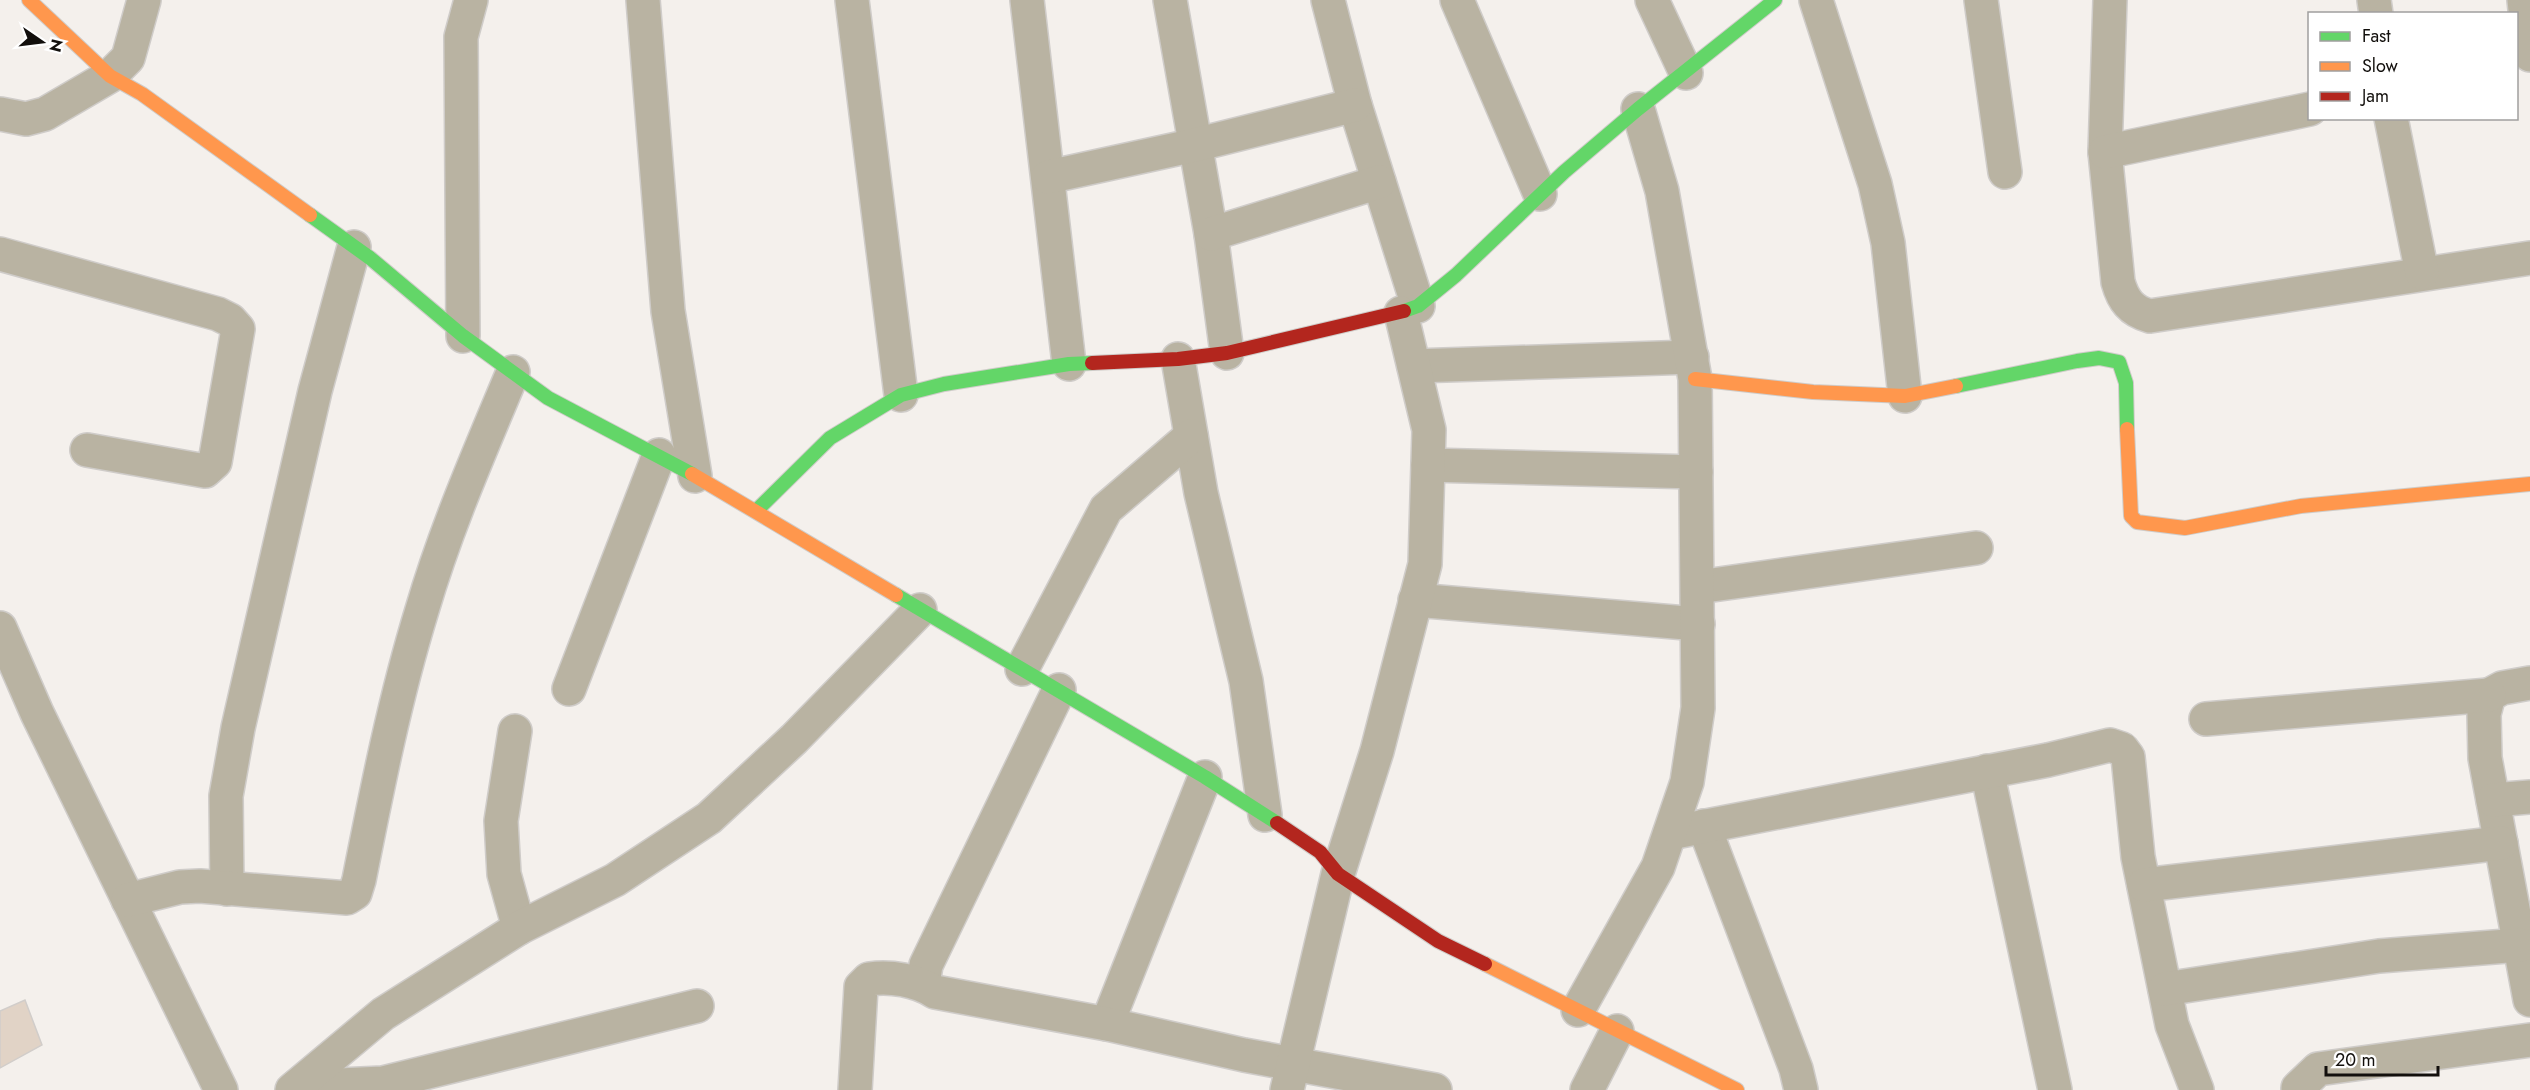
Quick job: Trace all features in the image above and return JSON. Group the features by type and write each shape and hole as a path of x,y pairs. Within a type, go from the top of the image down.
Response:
{"street":[{"path":"28,0 110,76 142,94 354,247 464,336 548,398 659,455 1205,777 1320,852 1338,874 1438,942 1737,1090"},
{"path":"0,114 26,119 45,114 110,76 128,58 144,0"},
{"path":"464,336 461,38 471,0"},
{"path":"643,0 668,311 695,476"},
{"path":"852,0 902,395"},
{"path":"1027,0 1069,364"},
{"path":"1170,0 1211,234 1227,353"},
{"path":"1290,1077 1338,874 1377,751 1425,564 1429,430 1414,366 1409,310 1379,182 1355,105 1328,0"},
{"path":"1457,0 1540,194"},
{"path":"1652,0 1686,73"},
{"path":"756,511 830,438 902,395 944,384 1069,364 1178,359 1227,353 1409,310 1456,275 1540,194 1638,109 1775,0"},
{"path":"1816,0 1878,194 1888,243 1905,396"},
{"path":"1981,0 2005,172"},
{"path":"2524,0 2530,55"},
{"path":"2114,1 2105,152 2118,282 2122,298 2137,313 2150,316 2530,258"},
{"path":"1048,177 1195,145 1355,105"},
{"path":"1578,1010 1658,867 1687,782 1698,708 1694,368 1662,191 1638,109"},
{"path":"2105,152 2308,109"},
{"path":"2391,120 2422,273"},
{"path":"1211,234 1379,182"},
{"path":"227,889 226,796 238,728 315,391 354,247"},
{"path":"0,254 218,315 230,320 238,328 215,462 205,471 87,450"},
{"path":"1414,366 1694,368 1813,392 1905,396 2077,361 2100,358 2119,362 2126,383 2127,469 2131,516 2137,522 2151,525 2185,528 2301,506 2530,484"},
{"path":"1178,359 1202,493 1246,681 1265,815"},
{"path":"128,900 180,887 347,898 355,894 389,730 422,610 452,520 513,372"},
{"path":"1022,669 1106,509 1191,436"},
{"path":"569,689 659,455"},
{"path":"1428,465 1696,472"},
{"path":"1698,587 1976,548"},
{"path":"1415,600 1698,624"},
{"path":"294,1089 383,1014 519,928 615,880 709,818 794,738 920,610"},
{"path":"0,628 37,713 221,1090"},
{"path":"2206,719 2489,694 2502,688 2530,682"},
{"path":"923,984 926,965 1059,690"},
{"path":"2489,694 2484,714 2485,758 2530,1000"},
{"path":"515,731 501,821 504,874 519,928"},
{"path":"1670,833 2110,745 2122,749 2128,757 2138,857 2172,1025 2197,1090"},
{"path":"1987,771 2055,1090"},
{"path":"1107,1024 1205,777"},
{"path":"2493,800 2530,796"},
{"path":"1704,826 1796,1069 1801,1090"},
{"path":"2144,885 2501,843"},
{"path":"2165,989 2379,956 2520,945"},
{"path":"855,1090 861,987 869,979 883,977 923,984 935,992 1107,1024 1290,1077 1435,1090"},
{"path":"294,1089 383,1083 697,1006"},
{"path":"1587,1090 1617,1031"},
{"path":"2298,1090 2318,1069 2530,1040"}],"building":[{"path":"25,1000 42,1045 0,1068 0,1011"}],"traffic: fast":[{"path":"1404,311 1418,306 1456,275 1564,172 1638,109 1775,0"},
{"path":"310,215 370,258 463,336 548,398 692,474"},
{"path":"1956,386 2077,361 2099,358 2119,362 2126,383 2127,429"},
{"path":"756,511 830,438 901,395 944,384 1069,364 1092,363"},
{"path":"896,595 1205,777 1277,823"}],"traffic: slow":[{"path":"29,0 110,76 142,94 310,215"},
{"path":"1695,379 1813,392 1905,396 1956,386"},
{"path":"2127,429 2131,516 2137,522 2185,528 2301,506 2530,484"},
{"path":"692,474 896,595"},
{"path":"1485,964 1737,1090"}],"traffic: jam":[{"path":"1092,363 1178,359 1227,353 1404,311"},
{"path":"1277,823 1320,852 1338,874 1438,941 1485,964"}]}
